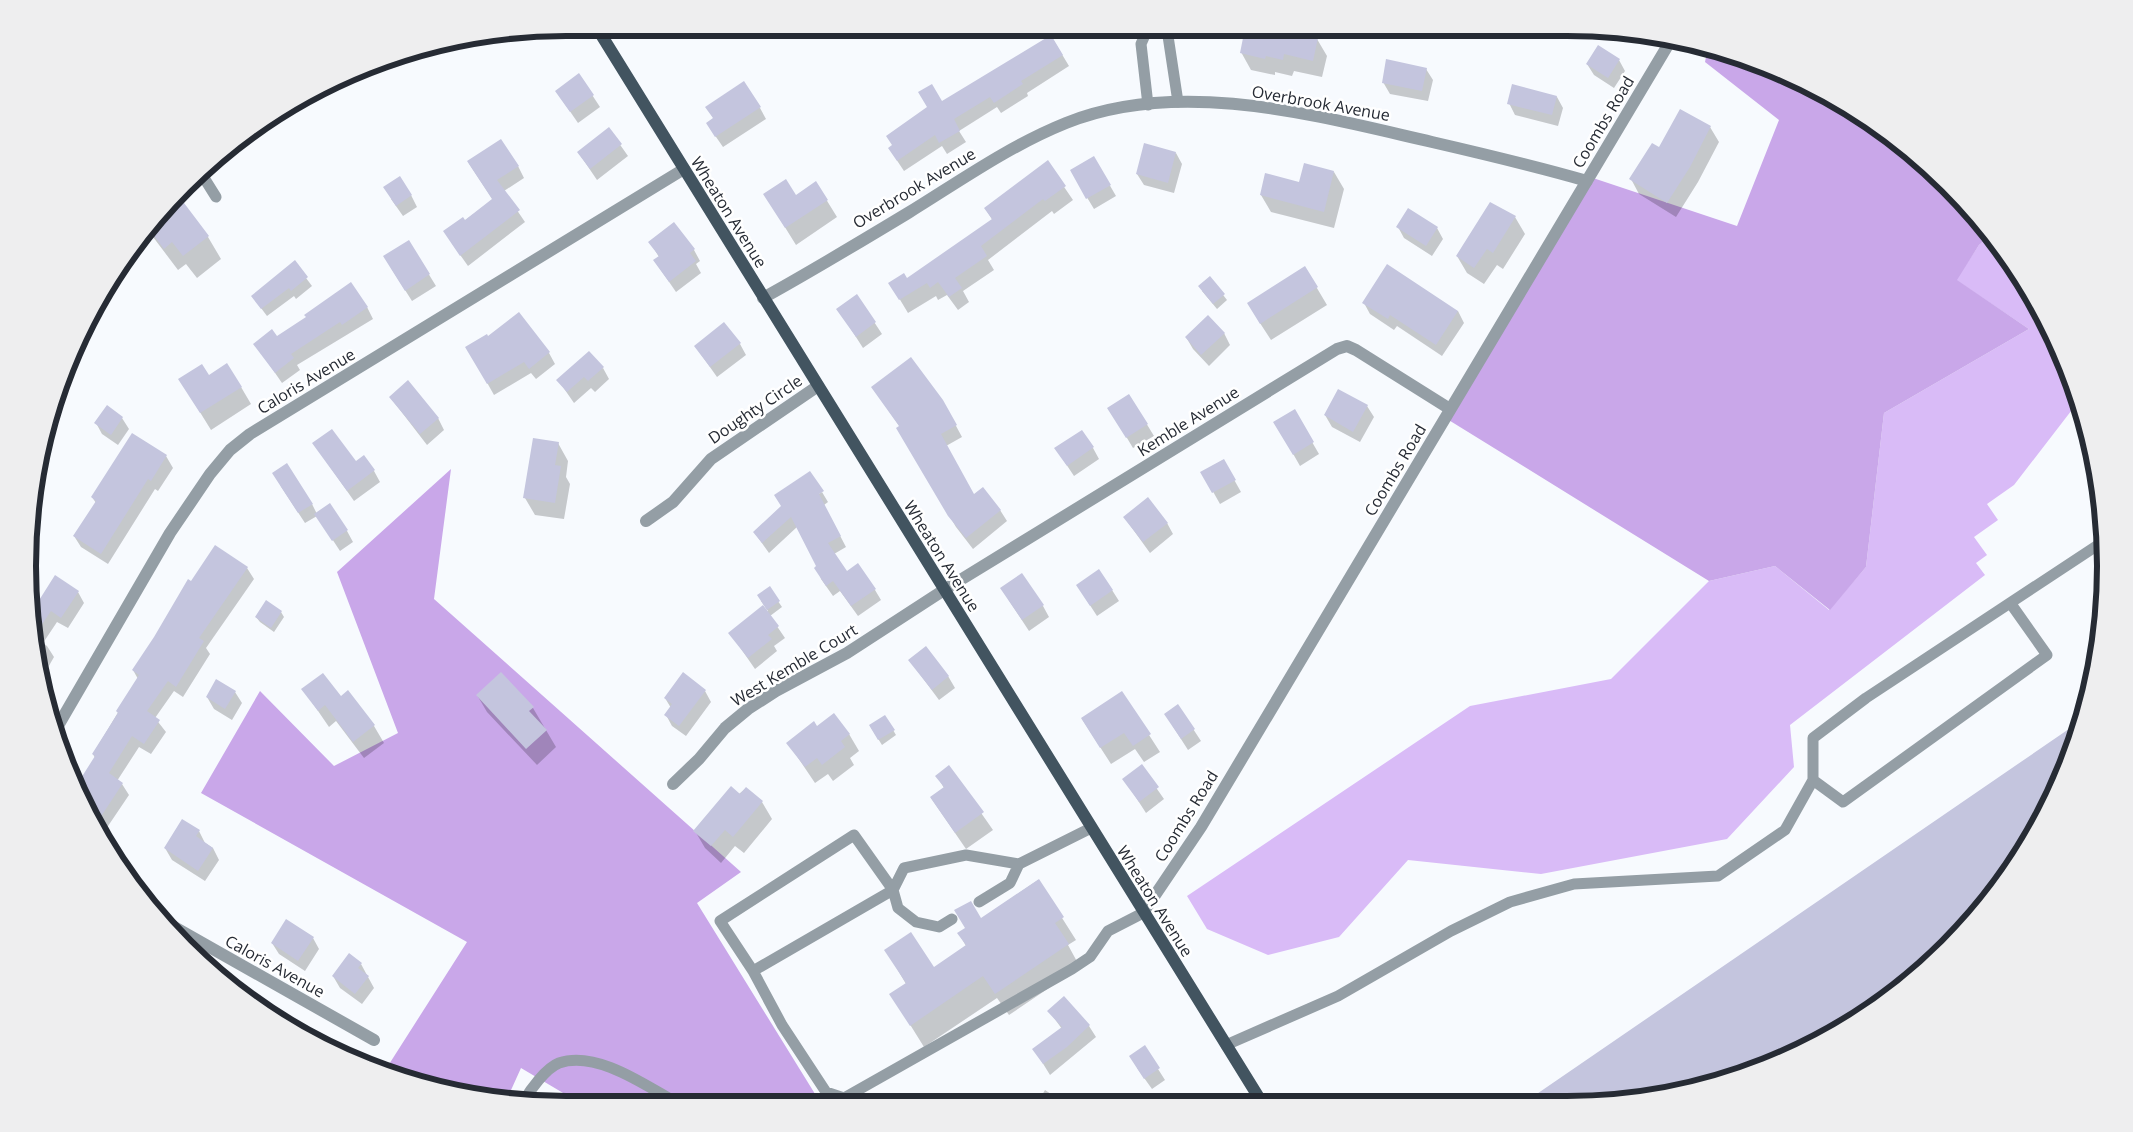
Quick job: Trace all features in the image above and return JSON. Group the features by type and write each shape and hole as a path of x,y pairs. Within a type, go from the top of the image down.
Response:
{"main road":[{"name":"Wheaton Avenue","path":"602,36 1258,1096"}],"street":[{"name":"Coombs Road","path":"1143,913 1201,826 1667,46"},
{"name":"Overbrook Avenue","path":"763,298 1022,143 1067,122 1096,113 1148,105 1178,102 1271,108 1487,154 1587,181"},
{"name":"Caloris Avenue","path":"60,721 170,533 230,450 250,434 684,170"},
{"name":"Kemble Avenue","path":"944,590 1337,349 1347,346 1356,350 1450,409"},
{"name":"Doughty Circle","path":"646,521 673,502 711,459 818,386"},
{"name":"West Kemble Court","path":"673,784 725,728 748,709 776,691 847,653 944,590"},
{"name":"Caloris Avenue","path":"183,932 374,1040"}],"lane":[{"path":"1144,36 1141,44 1148,105"},
{"path":"1168,36 1178,102"},
{"path":"205,179 216,197"},
{"path":"1226,1046 1338,996 1451,931 1510,902 1574,884 1718,876 1785,830 1813,780 1813,738 1866,698 2096,546"},
{"path":"1813,780 1843,802 2047,655 2011,604"},
{"path":"753,971 894,890 904,868 966,855 1019,864 1091,828"},
{"path":"838,1096 826,1092 821,1085 782,1025 753,971 720,921 854,836 894,890 898,908 916,922 939,928 952,919"},
{"path":"979,902 1010,883 1019,864"},
{"path":"848,1096 1072,969 1090,957 1108,931 1143,913"},
{"path":"528,1095 535,1084 558,1063 590,1060 627,1075 664,1096"}],"shaded area":[{"path":"1706,55 1737,64 1801,91 1832,107 1861,126 1916,168 1942,191 1984,241 1979,245 1957,280 2029,329 1884,413 1866,567 1830,610 1775,566 1709,581 1447,419 1590,177 1737,226 1779,120 1705,62"},
{"path":"1984,241 2026,301 2056,363 2073,409 2014,485 1987,504 1998,520 1974,537 1987,555 1976,563 1985,575 1790,725 1794,767 1727,839 1541,874 1408,860 1339,937 1268,955 1207,929 1187,896 1470,706 1611,679 1709,581 1775,566 1829,610 1866,567 1884,413 2029,329 1956,280 1979,245"},
{"path":"451,469 434,599 741,872 697,903 816,1096 568,1096 521,1068 510,1093 463,1086 429,1078 389,1065 467,942 201,793 260,691 334,766 398,733 337,572"}],"building":[{"path":"1049,36 1052,36 1063,55 1021,81 1023,84 994,103 990,97 954,119 960,131 939,143 935,135 897,161 888,148 892,145 886,136 927,107 918,92 932,84 942,101"},
{"path":"1243,36 1308,36 1318,38 1313,61 1284,54 1283,60 1266,56 1265,59 1240,53"},
{"path":"1598,45 1620,59 1608,78 1586,64"},
{"path":"1386,59 1427,68 1422,91 1382,83"},
{"path":"579,73 594,95 570,112 555,91"},
{"path":"744,81 761,107 715,137 706,123 713,118 705,107"},
{"path":"1512,84 1557,96 1552,115 1507,104"},
{"path":"1680,109 1711,126 1690,167 1667,203 1629,179 1652,143 1659,147"},
{"path":"609,127 622,144 590,169 577,152"},
{"path":"501,139 519,166 497,180 520,210 460,256 443,231 463,217 465,220 492,199 467,161"},
{"path":"1144,143 1176,152 1168,183 1136,174"},
{"path":"1094,156 1111,185 1086,199 1070,170"},
{"path":"1048,160 1066,186 1045,201 1043,199 981,246 987,256 955,278 962,288 949,297 938,282 930,288 927,283 899,300 888,283 904,273 907,278 992,219 984,208"},
{"path":"1304,163 1334,171 1324,212 1260,195 1265,173 1299,182"},
{"path":"400,176 412,195 396,206 383,187"},
{"path":"786,179 796,195 816,181 828,200 785,228 763,194"},
{"path":"182,201 209,236 183,256 172,242 164,249 153,235"},
{"path":"1490,202 1516,216 1493,253 1487,249 1474,268 1456,256"},
{"path":"1408,208 1438,227 1426,246 1396,227"},
{"path":"674,222 695,249 690,253 696,261 669,282 653,260 659,256 648,242"},
{"path":"409,240 430,274 405,291 383,256"},
{"path":"295,260 308,277 291,291 289,288 261,309 251,296"},
{"path":"1387,264 1458,311 1436,345 1390,315 1388,319 1362,303"},
{"path":"1305,266 1318,287 1260,324 1247,303"},
{"path":"1210,276 1225,294 1213,304 1198,286"},
{"path":"351,282 368,307 342,325 340,322 291,354 294,358 275,373 253,344 272,329 277,336 306,317 304,315"},
{"path":"857,294 876,322 856,337 836,309"},
{"path":"519,312 550,352 529,369 524,362 487,384 465,347 487,334 488,336"},
{"path":"1208,315 1225,333 1201,355 1185,337"},
{"path":"724,322 741,343 710,367 694,346"},
{"path":"589,351 604,367 588,381 584,377 567,392 556,380"},
{"path":"911,357 943,400 957,425 941,434 974,494 983,487 1001,510 966,538 948,516 896,428 899,426 871,387"},
{"path":"227,363 242,387 200,413 178,379 202,364 209,375"},
{"path":"408,380 439,418 420,434 389,397"},
{"path":"1338,389 1368,405 1353,432 1324,415"},
{"path":"1129,394 1148,424 1126,438 1107,408"},
{"path":"107,405 123,417 111,435 94,423"},
{"path":"1295,409 1314,442 1293,455 1273,422"},
{"path":"332,429 356,461 364,455 375,470 347,491 312,443"},
{"path":"1082,430 1094,447 1067,466 1054,448"},
{"path":"132,433 167,455 151,481 148,479 101,554 73,536 96,501 91,497"},
{"path":"533,438 559,442 555,465 561,466 555,503 523,498"},
{"path":"1224,459 1236,480 1212,493 1200,472"},
{"path":"287,463 313,504 298,513 272,473"},
{"path":"810,471 824,491 819,494 841,536 828,543 847,571 858,563 876,589 851,606 833,581 826,586 814,568 816,566 791,517 762,543 753,532 781,506 774,495"},
{"path":"1148,497 1168,523 1143,542 1123,517"},
{"path":"330,503 348,530 332,541 314,514"},
{"path":"215,545 248,567 199,638 204,641 176,687 168,681 147,711 160,720 144,744 132,736 109,773 123,783 100,818 81,778 95,756 92,754 118,713 116,711 139,675 132,670 188,579 191,581"},
{"path":"1099,569 1113,590 1090,606 1076,585"},
{"path":"1022,573 1044,605 1022,620 1000,588"},
{"path":"55,575 79,591 61,618 51,611 40,627 37,603"},
{"path":"770,586 780,601 767,610 757,595"},
{"path":"266,600 282,611 271,628 255,617"},
{"path":"763,605 779,626 768,635 772,639 748,658 728,633"},
{"path":"926,646 949,676 932,690 908,660"},
{"path":"501,672 534,707 529,711 547,730 526,749 476,695"},
{"path":"683,672 706,690 679,726 664,715 672,704 664,698"},
{"path":"323,673 341,696 348,690 375,725 353,742 325,705 318,711 301,689"},
{"path":"216,679 236,691 225,709 206,697"},
{"path":"1122,691 1151,734 1133,746 1124,733 1100,748 1081,718"},
{"path":"1178,704 1195,729 1181,739 1164,714"},
{"path":"834,713 850,734 841,741 845,747 822,765 817,758 805,767 786,743 814,721 817,726"},
{"path":"885,715 895,730 878,740 869,725"},
{"path":"2072,727 2056,769 2026,831 1987,888 1942,941 1889,986 1861,1006 1832,1025 1801,1041 1737,1068 1704,1078 1670,1086 1602,1095 1534,1096"},
{"path":"1142,764 1159,787 1139,802 1122,779"},
{"path":"949,765 984,812 955,833 930,797 944,787 935,776"},
{"path":"731,786 740,794 746,787 763,801 733,837 725,830 711,846 693,831"},
{"path":"182,819 200,830 196,836 213,848 198,871 164,848"},
{"path":"1039,879 1064,917 1055,923 1069,944 995,994 983,976 910,1026 889,994 906,983 884,950 911,932 934,967 966,945 957,933 965,928 954,910 971,901 981,918"},
{"path":"286,919 314,937 298,961 271,943"},
{"path":"349,953 362,963 358,968 369,976 355,994 332,976"},
{"path":"1064,996 1090,1025 1067,1047 1043,1064 1032,1049 1062,1027 1047,1011"},
{"path":"1145,1045 1160,1068 1144,1079 1129,1056"}]}
